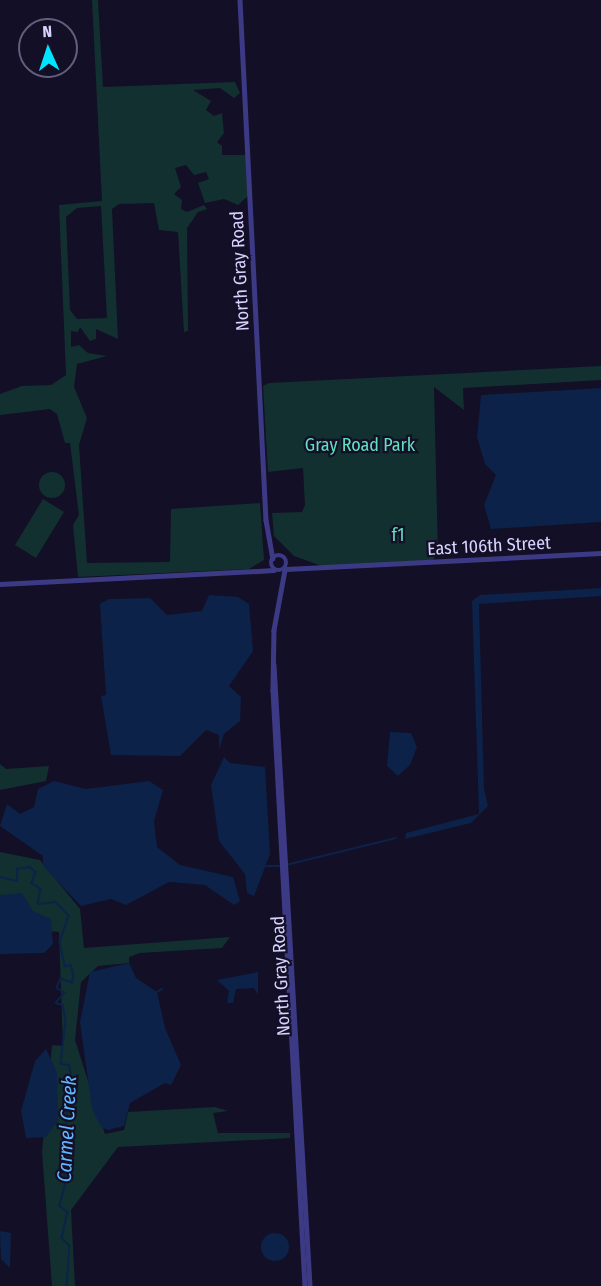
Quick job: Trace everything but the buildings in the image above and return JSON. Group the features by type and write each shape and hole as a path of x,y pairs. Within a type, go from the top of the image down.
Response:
{"street":[{"name":"North Gray Road","path":"240,0 272,560 280,586"},
{"path":"255,571 272,560 284,557 271,540"},
{"name":"East 106th Street","path":"274,570 601,553"},
{"name":"North Gray Road","path":"284,557 285,569 280,586 274,665 305,1286"},
{"name":"East 106th Street","path":"284,557 307,568"},
{"path":"0,584 274,570"},
{"name":"North Gray Road","path":"286,879 310,1286"}],"green space":[{"path":"92,0 98,0 103,87 235,82 240,93 234,98 220,88 193,90 211,101 206,110 214,116 222,113 224,133 217,142 222,146 222,155 246,155 248,196 238,205 224,199 205,203 198,183 209,179 206,172 194,175 186,165 175,168 181,187 174,194 182,200 181,209 187,212 204,205 207,209 198,212 187,228 188,331 184,332 178,232 159,230 154,203 119,204 112,209 118,339 96,329 96,339 90,341 80,327 78,332 71,331 71,347 79,345 88,353 107,356 77,364 74,387 87,418 79,445 87,563 170,562 171,509 260,503 264,560 249,569 78,577 73,525 79,515 70,443 65,443 57,414 50,409 0,415 0,394 22,386 51,385 66,375 59,205 102,201","holes":["101,206 107,318 77,319 70,310 66,217 77,208"]},
{"path":"601,366 601,380 463,388 464,410 434,387 438,554 431,562 325,567 294,556 274,536 272,513 302,512 305,505 303,468 268,472 263,386 269,383"},
{"path":"52,472 61,476 65,485 61,494 52,498 43,494 39,485 43,476"},
{"path":"43,499 64,512 36,558 15,545"},
{"path":"0,764 6,769 49,766 46,781 0,790"},
{"path":"0,852 40,860 80,909 84,948 230,937 222,948 140,953 129,957 129,963 98,966 81,982 75,1040 105,1134 124,1130 128,1112 215,1107 228,1111 213,1113 218,1133 290,1133 290,1138 118,1147 71,1210 75,1286 52,1286 42,1152 52,1045 63,1046 59,932 0,927"}],"water":[{"path":"601,388 601,522 491,529 484,505 496,475 485,464 477,437 481,395"},
{"path":"601,588 601,596 479,604 484,789 488,806 471,823 405,839 406,833 479,814 472,601 480,595"},
{"path":"209,595 238,597 249,604 253,651 229,686 241,697 240,721 224,734 219,749 219,735 206,730 180,756 111,755 101,696 106,695 100,604 109,599 150,598 167,615 202,611"},
{"path":"390,732 411,733 417,747 410,765 398,776 387,766"},
{"path":"224,757 230,763 265,767 270,854 254,896 247,893 245,874 219,841 211,785"},
{"path":"54,781 86,789 149,781 163,790 154,821 157,847 180,865 233,877 240,901 234,905 205,885 169,882 126,905 111,899 81,906 43,866 43,856 0,826 7,804 20,814 34,807 38,789"},
{"path":"22,893 33,911 51,919 53,944 44,953 0,954 0,895"},
{"path":"129,963 136,978 157,992 165,1028 181,1065 171,1085 165,1083 130,1103 124,1126 108,1130 101,1127 92,1109 80,1022 90,972"},
{"path":"258,972 258,995 254,988 236,989 233,1003 227,1003 229,991 217,980"},
{"path":"46,1049 57,1072 58,1120 46,1137 26,1138 21,1111 35,1061"},
{"path":"0,1231 11,1233 10,1268 1,1259"},
{"path":"275,1233 285,1237 289,1247 285,1257 275,1261 265,1257 261,1247 265,1237"}],"waterway":[{"path":"286,865 396,838"},
{"path":"266,866 282,866"},
{"name":"Carmel Creek","path":"0,877 17,881 17,869 30,867 36,872 32,883 41,889 38,904 56,902 69,916 60,942 65,966 71,965 74,976 72,983 61,979 57,988 65,993 56,1003 63,1005 66,1020 61,1064 69,1065 71,1073 62,1170 67,1179 60,1206 68,1212 62,1238 70,1246 67,1286"},
{"path":"157,992 162,989"}],"park label":[{"name":"Gray Road Park","path":"360,445"},
{"name":"f1","path":"398,535"}]}
